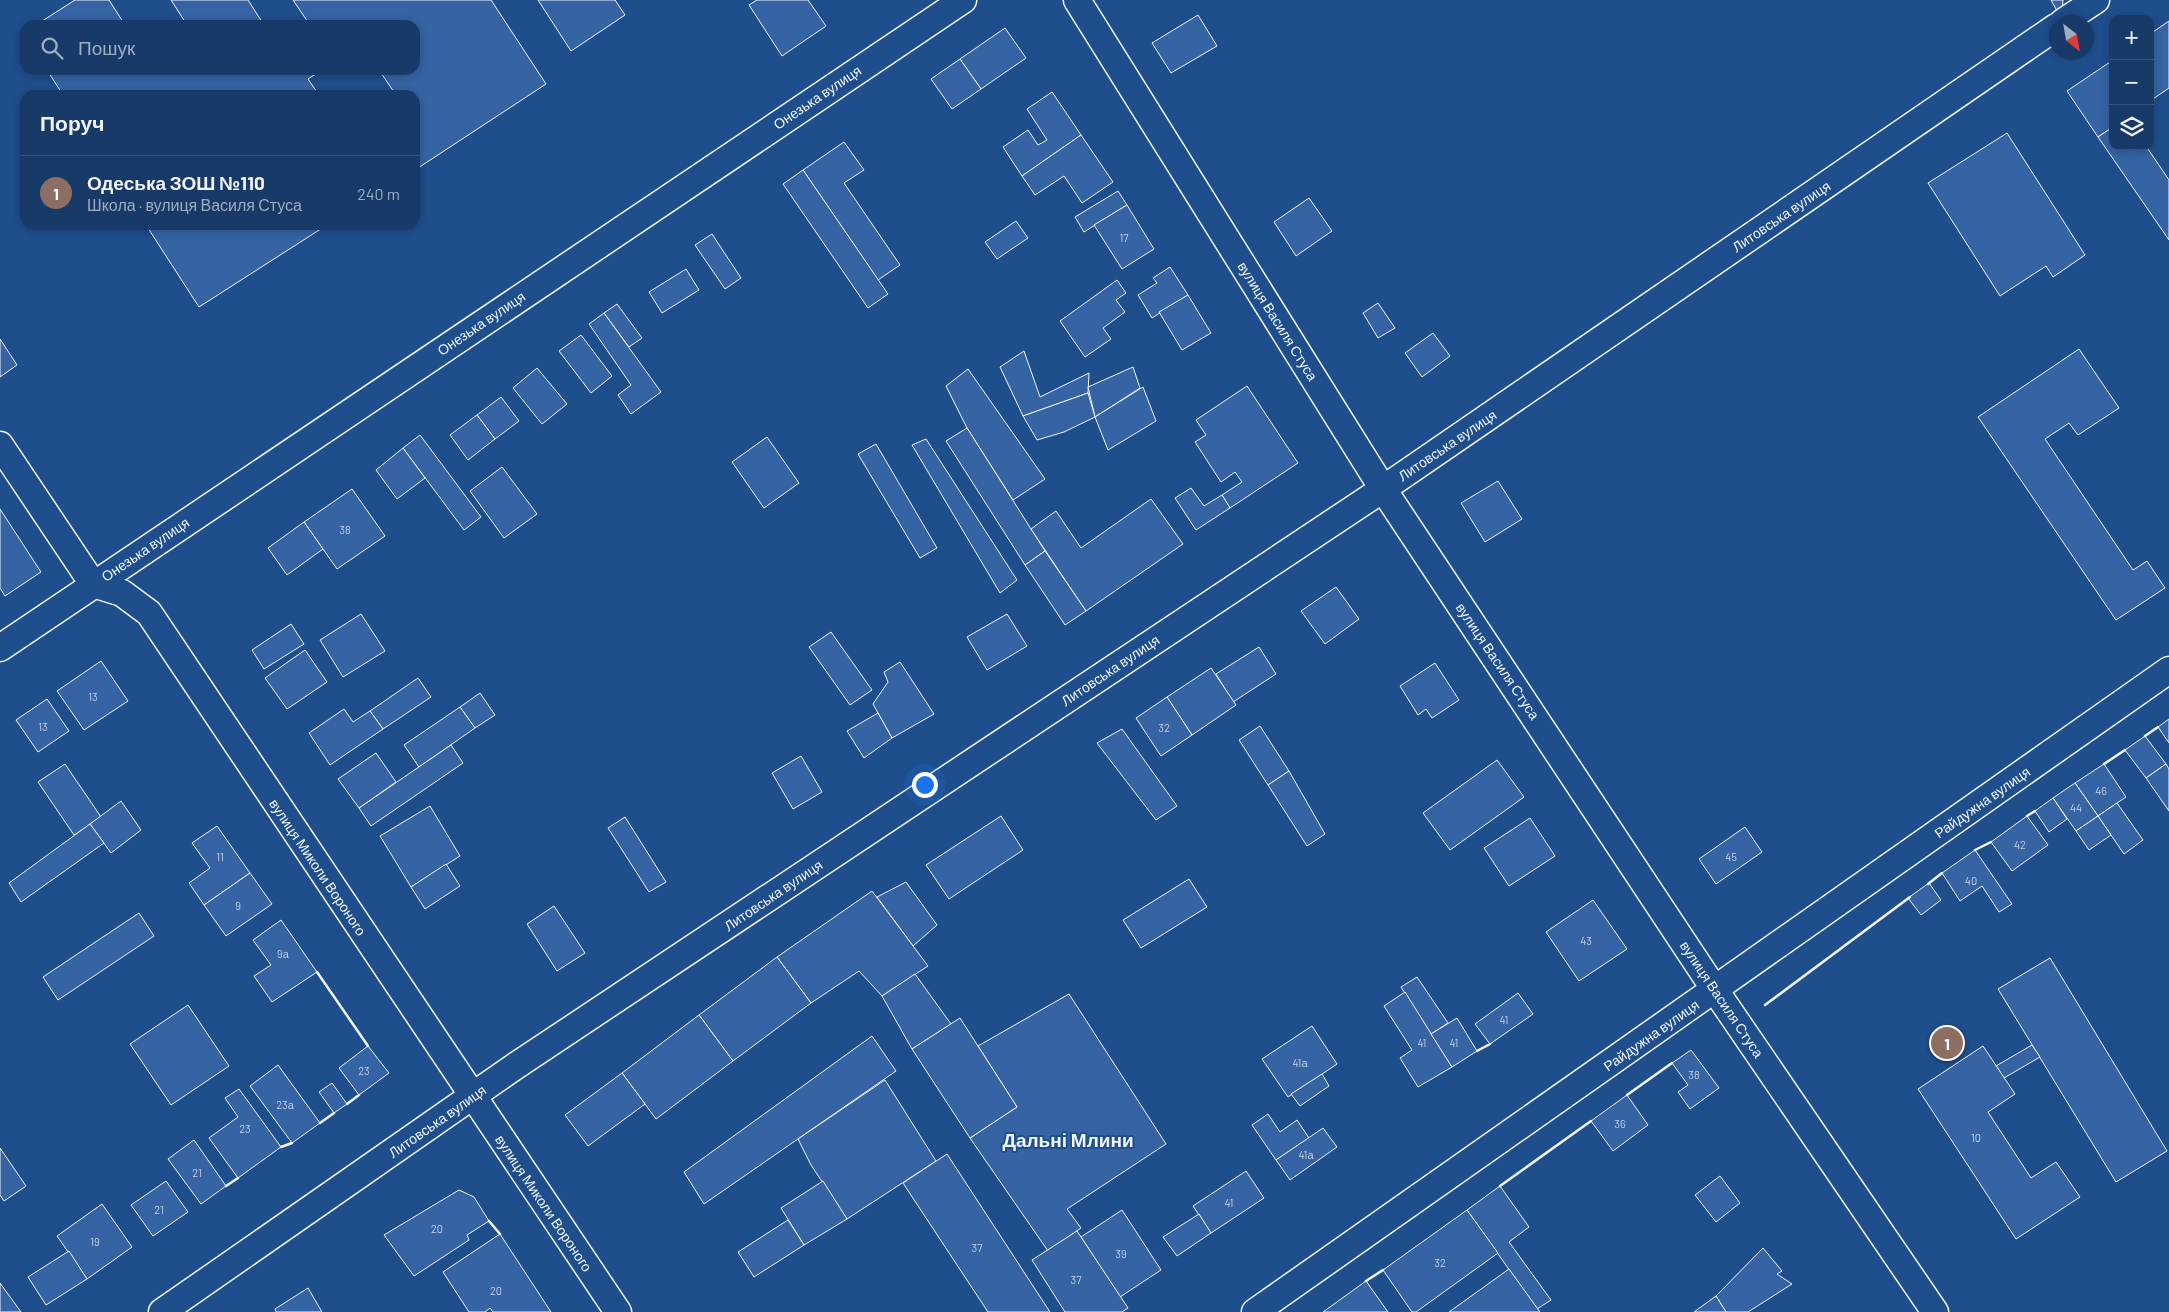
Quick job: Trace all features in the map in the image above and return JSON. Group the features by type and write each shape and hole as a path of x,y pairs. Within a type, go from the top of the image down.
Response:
{"street":[{"name":"Онезька вулиця","path":"0,648 963,0"},
{"name":"вулиця Василя Стуса","path":"1077,0 1383,489 1715,990 1935,1312"},
{"path":"2074,15 2096,0"},
{"name":"Литовська вулиця","path":"162,1312 472,1097 1383,489 2049,32"},
{"path":"0,445 93,584"},
{"name":"вулиця Миколи Вороного","path":"93,584 122,593 148,613 618,1312"},
{"name":"Райдужна вулиця","path":"1254,1312 2169,670"}],"building":[{"path":"75,0 109,0 122,20 44,20"},
{"path":"171,0 248,0 261,20 184,20"},
{"path":"293,0 491,0 546,84 420,167 420,90 393,90 382,75 420,75 420,20 307,20"},
{"path":"538,0 615,0 625,15 571,51"},
{"path":"757,0 808,0 826,26 782,56 749,5"},
{"path":"2051,0 2063,0 2061,15 2059,15"},
{"path":"1198,15 1217,46 1171,73 1152,43"},
{"path":"2169,21 2169,88 2154,98 2154,60 2154,31"},
{"path":"1005,28 1026,58 981,89 960,59"},
{"path":"960,59 981,89 952,109 931,79"},
{"path":"2109,63 2109,130 2098,137 2067,91"},
{"path":"50,75 314,75 308,79 316,90 60,90"},
{"path":"1052,92 1081,135 1022,176 1003,147 1028,130 1038,145 1047,140 1027,109"},
{"path":"2109,130 2109,150 2149,150 2169,180 2169,240 2098,137"},
{"path":"2007,133 2085,255 2053,277 2046,266 2000,296 1928,183"},
{"path":"1081,135 1113,182 1082,203 1064,176 1035,195 1022,176"},
{"path":"844,142 864,170 844,183 900,265 878,280 803,170"},
{"path":"803,170 888,294 868,308 783,184"},
{"path":"1118,191 1127,205 1084,232 1075,217"},
{"path":"1309,198 1332,231 1296,256 1274,222"},
{"path":"1127,205 1154,249 1122,269 1094,225"},
{"path":"1016,221 1028,238 997,259 985,242"},
{"path":"149,230 319,230 199,307"},
{"path":"712,234 741,278 725,289 695,245"},
{"path":"1170,267 1188,295 1152,318 1138,295 1157,283 1153,278"},
{"path":"686,269 699,290 662,313 649,292"},
{"path":"1117,280 1126,293 1116,300 1125,312 1103,328 1111,339 1085,357 1060,321"},
{"path":"1188,295 1211,333 1182,350 1159,312"},
{"path":"1378,303 1395,328 1378,338 1363,313"},
{"path":"617,304 642,338 629,347 604,313"},
{"path":"604,313 661,392 631,414 618,395 631,385 589,324"},
{"path":"1433,333 1450,356 1422,377 1405,353"},
{"path":"581,335 612,376 591,393 559,351"},
{"path":"0,339 17,365 0,377"},
{"path":"2079,349 2119,408 2078,435 2069,423 2045,439 2133,570 2147,561 2165,588 2116,620 1978,417"},
{"path":"1024,351 1040,397 1089,373 1088,393 1023,416 1000,367"},
{"path":"1133,367 1140,388 1095,417 1088,387"},
{"path":"537,368 567,404 542,424 513,388"},
{"path":"968,369 1045,479 1013,500 967,428 946,386"},
{"path":"1247,386 1298,463 1230,508 1222,495 1242,482 1235,472 1221,482 1195,442 1206,435 1196,420"},
{"path":"1143,387 1156,421 1108,450 1095,417"},
{"path":"1088,393 1095,417 1064,432 1037,440 1023,416"},
{"path":"501,397 519,421 495,439 477,415"},
{"path":"477,415 495,439 468,460 450,435"},
{"path":"967,428 1045,551 1025,565 946,441"},
{"path":"420,435 481,517 464,530 403,448"},
{"path":"767,437 799,483 764,508 732,462"},
{"path":"926,439 1017,580 1000,593 912,445"},
{"path":"876,444 937,548 920,558 858,454"},
{"path":"403,448 425,478 397,499 376,470"},
{"path":"502,467 537,514 504,538 470,491"},
{"path":"1498,481 1522,519 1485,542 1461,503"},
{"path":"1191,488 1204,506 1222,495 1230,508 1196,530 1175,498"},
{"path":"352,489 385,536 337,569 304,522"},
{"path":"1151,499 1183,544 1086,611 1031,529 1056,511 1081,548"},
{"path":"0,509 41,572 5,596 0,588"},
{"path":"304,522 323,549 287,575 268,548"},
{"path":"1045,551 1086,611 1065,625 1025,565"},
{"path":"1336,587 1359,619 1325,644 1301,611"},
{"path":"361,614 385,651 343,677 320,640"},
{"path":"1007,614 1027,646 987,670 967,637"},
{"path":"291,624 304,644 264,669 252,650"},
{"path":"831,632 872,690 850,705 809,647"},
{"path":"1259,647 1276,674 1233,702 1216,674"},
{"path":"305,650 327,682 287,709 265,678"},
{"path":"101,661 128,701 84,730 57,691"},
{"path":"900,662 934,714 892,738 873,704 888,682 884,672"},
{"path":"1435,663 1459,700 1432,718 1426,709 1418,715 1400,686"},
{"path":"1211,668 1236,705 1192,735 1167,697"},
{"path":"418,678 431,697 383,729 370,711"},
{"path":"480,693 495,715 475,728 460,707"},
{"path":"1167,697 1192,735 1161,756 1136,718"},
{"path":"47,699 69,731 38,752 16,720"},
{"path":"460,707 475,728 419,767 404,745"},
{"path":"344,709 353,722 370,711 383,729 330,765 309,733"},
{"path":"878,713 892,738 864,758 847,731"},
{"path":"2169,719 2169,743 2158,727"},
{"path":"1260,726 1289,771 1268,785 1239,740"},
{"path":"1122,729 1177,806 1156,820 1097,743"},
{"path":"2145,736 2166,764 2146,778 2125,750"},
{"path":"451,745 463,763 371,826 359,808"},
{"path":"376,753 396,782 359,808 338,779"},
{"path":"801,756 822,792 793,809 772,773"},
{"path":"1497,760 1524,797 1450,850 1423,813"},
{"path":"65,764 101,817 74,835 38,782"},
{"path":"2104,764 2126,797 2098,816 2075,783"},
{"path":"2166,764 2169,769 2169,811 2146,778"},
{"path":"1289,771 1325,834 1307,846 1268,785"},
{"path":"2075,783 2098,816 2076,831 2053,798"},
{"path":"2053,798 2067,819 2049,832 2035,811"},
{"path":"121,801 141,830 111,853 90,824"},
{"path":"2117,803 2143,840 2124,854 2098,816"},
{"path":"430,806 460,856 411,887 380,836"},
{"path":"1001,816 1023,850 949,899 926,865"},
{"path":"2027,816 2048,845 2012,871 1991,842"},
{"path":"2098,816 2111,835 2089,850 2076,831"},
{"path":"625,817 666,882 649,892 608,828"},
{"path":"1530,818 1555,856 1509,886 1484,848"},
{"path":"90,824 104,843 21,902 9,883"},
{"path":"217,826 250,873 204,905 189,883 210,868 192,843"},
{"path":"1745,827 1762,852 1716,884 1699,859"},
{"path":"1975,850 2012,904 1999,912 1982,886 1960,901 1942,873"},
{"path":"446,864 460,886 425,909 411,887"},
{"path":"250,873 272,904 226,936 204,905"},
{"path":"1189,879 1207,907 1141,948 1123,920"},
{"path":"906,882 937,925 913,946 877,897"},
{"path":"1929,883 1941,900 1921,915 1908,898"},
{"path":"872,891 928,966 882,996 859,971 811,1003 777,957"},
{"path":"1593,900 1627,949 1579,981 1546,932"},
{"path":"554,906 585,953 557,971 527,924"},
{"path":"139,913 154,936 58,1000 43,977"},
{"path":"281,920 317,972 272,1002 254,976 271,965 253,940"},
{"path":"777,957 811,1003 733,1061 699,1015"},
{"path":"2050,958 2167,1151 2116,1182 1998,989"},
{"path":"915,974 951,1024 912,1049 882,996"},
{"path":"1417,977 1448,1023 1431,1034 1401,987"},
{"path":"1405,992 1452,1067 1418,1087 1400,1058 1412,1050 1384,1006"},
{"path":"1518,993 1533,1014 1490,1044 1475,1024"},
{"path":"1069,994 1166,1144 1067,1209 1081,1228 1048,1251 970,1138 1017,1107 978,1046"},
{"path":"188,1005 229,1066 171,1105 130,1044"},
{"path":"699,1015 733,1061 656,1119 622,1073"},
{"path":"960,1018 1017,1107 970,1138 912,1049"},
{"path":"1457,1018 1477,1051 1452,1067 1431,1034"},
{"path":"1312,1026 1337,1064 1288,1097 1262,1059"},
{"path":"872,1036 896,1071 704,1204 684,1172"},
{"path":"2032,1045 2040,1057 2004,1078 1996,1066"},
{"path":"368,1046 389,1073 359,1095 339,1068"},
{"path":"1983,1046 2015,1094 1988,1112 2031,1178 2056,1162 2080,1197 2016,1239 1918,1089"},
{"path":"1691,1050 1719,1088 1690,1109 1678,1092 1688,1085 1672,1063"},
{"path":"278,1065 320,1123 292,1143 250,1086"},
{"path":"622,1073 645,1104 588,1146 565,1115"},
{"path":"1322,1074 1329,1086 1300,1106 1291,1094"},
{"path":"885,1080 936,1161 847,1219 811,1165 798,1139"},
{"path":"332,1083 347,1104 334,1113 319,1092"},
{"path":"239,1089 281,1147 238,1178 209,1138 238,1117 225,1098"},
{"path":"1627,1095 1648,1125 1613,1151 1591,1121"},
{"path":"1268,1114 1280,1132 1297,1120 1309,1138 1276,1160 1252,1125"},
{"path":"1323,1128 1337,1147 1290,1180 1276,1160"},
{"path":"194,1140 226,1186 201,1204 168,1159"},
{"path":"0,1148 26,1186 4,1201 0,1195"},
{"path":"947,1154 1050,1312 988,1312 903,1183"},
{"path":"1246,1171 1264,1198 1211,1233 1193,1206"},
{"path":"1720,1176 1740,1203 1716,1222 1695,1195"},
{"path":"166,1181 188,1212 153,1236 131,1205"},
{"path":"823,1181 847,1219 804,1245 781,1208"},
{"path":"1500,1186 1529,1227 1509,1242 1551,1300 1537,1309 1467,1210"},
{"path":"459,1190 474,1197 489,1221 467,1235 469,1240 414,1276 384,1235"},
{"path":"102,1204 132,1247 87,1279 57,1236"},
{"path":"1122,1210 1161,1270 1120,1297 1081,1237"},
{"path":"1467,1210 1498,1253 1416,1312 1412,1312 1383,1270"},
{"path":"1199,1214 1211,1233 1177,1256 1163,1237"},
{"path":"788,1220 804,1245 754,1277 738,1252"},
{"path":"1077,1231 1128,1308 1122,1312 1065,1312 1032,1260"},
{"path":"500,1234 551,1312 493,1312 490,1308 485,1312 469,1312 443,1272"},
{"path":"1763,1248 1782,1271 1777,1274 1792,1284 1748,1312 1726,1312 1716,1296"},
{"path":"69,1251 87,1279 46,1305 28,1277"},
{"path":"1509,1269 1540,1312 1449,1312"},
{"path":"1366,1281 1388,1312 1323,1312"},
{"path":"0,1283 21,1312 0,1312"},
{"path":"308,1288 322,1312 276,1312 275,1309"},
{"path":"1716,1296 1726,1312 1694,1312"}],"wall":[{"path":"2145,736 2158,727"},
{"path":"2104,764 2125,750"},
{"path":"2027,816 2035,811"},
{"path":"1975,850 1991,842"},
{"path":"1928,884 1942,873"},
{"path":"1765,1005 1910,897"},
{"path":"317,972 368,1046"},
{"path":"1477,1051 1490,1044"},
{"path":"1627,1095 1672,1063"},
{"path":"347,1104 359,1095"},
{"path":"320,1123 334,1113"},
{"path":"1500,1186 1591,1121"},
{"path":"281,1147 292,1143"},
{"path":"226,1186 238,1178"},
{"path":"489,1221 500,1234"},
{"path":"1366,1281 1383,1270"}],"place":[{"name":"Одеська ЗОШ №110","path":"1947,1043"}],"district":[{"name":"Дальні Млини","path":"1068,1139"}]}
